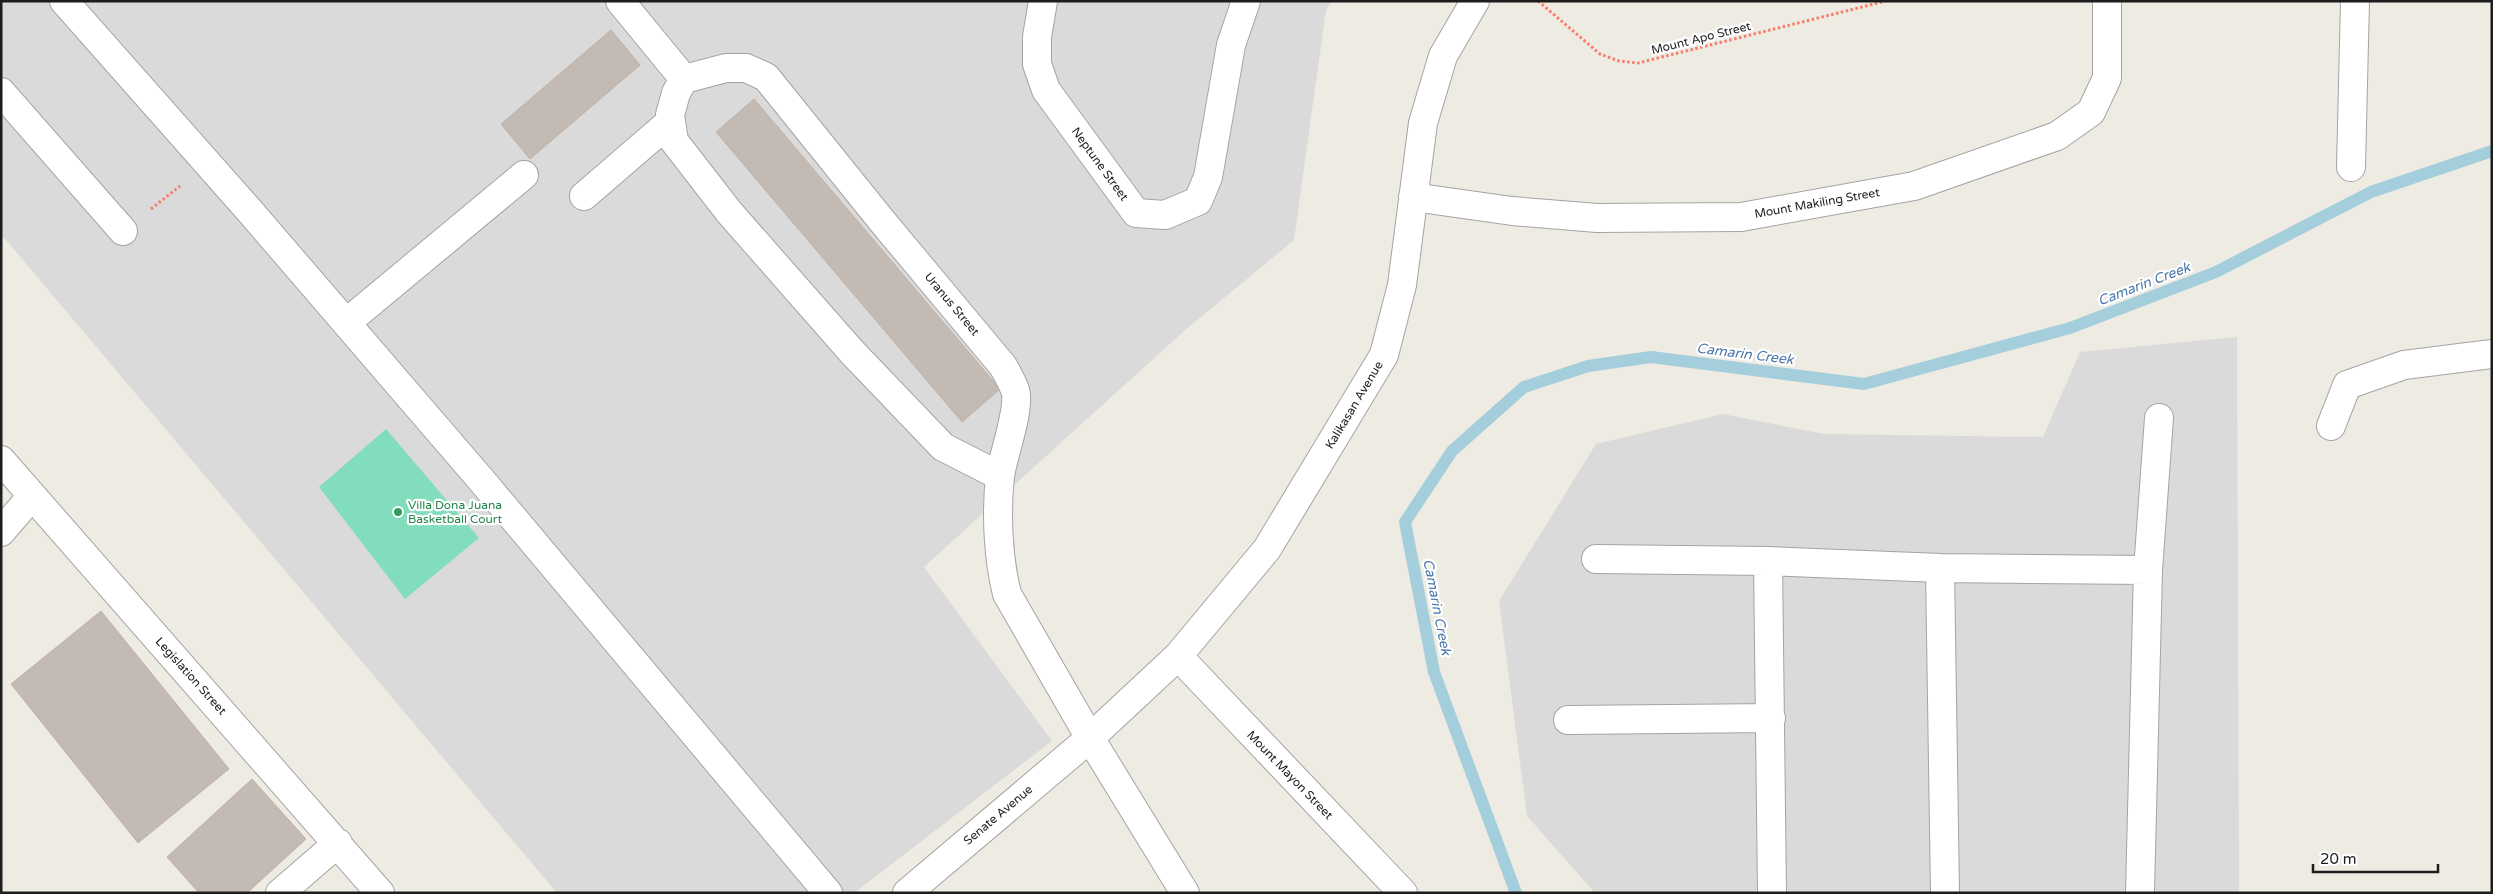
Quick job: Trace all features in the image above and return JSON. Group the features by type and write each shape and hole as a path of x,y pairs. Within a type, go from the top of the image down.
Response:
{"street":[{"path":"64,1 208,164 483,482 828,893"},
{"path":"620,1 684,79 676,93 671,121 674,141 729,212 852,352 943,447 1000,476"},
{"name":"Neptune Street","path":"1044,1 1037,36 1037,64 1046,90 1136,213 1165,215 1198,201 1208,178 1231,45 1246,1"},
{"name":"Kalikasan Avenue","path":"1090,738 1178,656 1267,549 1384,355 1402,285 1423,123 1443,56 1476,1"},
{"name":"Mount Makiling Street","path":"1413,197 1512,211 1597,218 1741,217 1914,186 2057,136 2091,112 2108,78 2107,1"},
{"path":"2351,167 2355,1"},
{"name":"Uranus Street","path":"684,79 726,68 746,68 766,77 882,221 1003,366 1016,391 1013,422 1000,476 999,547 1001,571 1007,594 1090,738 1185,893"},
{"path":"1,92 123,232"},
{"path":"584,196 671,121"},
{"path":"346,323 524,175"},
{"path":"2331,426 2347,385 2404,365 2492,354"},
{"path":"2140,893 2148,570 2159,418"},
{"name":"Legislation Street","path":"1,460 380,893"},
{"path":"1,532 31,496"},
{"path":"1596,559 1768,561 1940,568 2148,570"},
{"path":"1768,561 1772,893"},
{"path":"1940,568 1945,893"},
{"name":"Mount Mayon Street","path":"1178,656 1403,893"},
{"path":"1568,720 1770,718"},
{"name":"Senate Avenue","path":"907,893 1090,738"},
{"path":"280,893 338,843"}],"path":[{"name":"Mount Apo Street","path":"1538,1 1600,54 1620,62 1638,63 1886,1"},
{"path":"123,232 208,164"}],"shaded area":[{"path":"1,1 1332,1 1326,10 1294,240 1184,331 924,567 1052,741 854,893 557,893 1,234"},
{"path":"2237,337 2239,893 1595,893 1527,816 1499,601 1596,444 1723,414 1824,434 2043,437 2080,352"}],"green space":[{"name":"Villa Dona Juana Basketball Court","path":"386,429 479,538 405,599 319,487"}],"building":[{"path":"611,30 640,65 530,159 501,124"},
{"path":"754,99 1000,389 962,422 716,132"},
{"path":"101,611 229,769 138,843 11,684"},
{"path":"252,779 306,839 247,893 199,893 167,857"}],"waterway":[{"name":"Camarin Creek","path":"1516,893 1434,672 1405,522 1452,451 1524,387 1588,366 1651,357 1864,384 2070,328 2216,272 2371,192 2492,151"}],"place":[{"name":"Villa Dona Juana Basketball Court","path":"398,512"}]}
